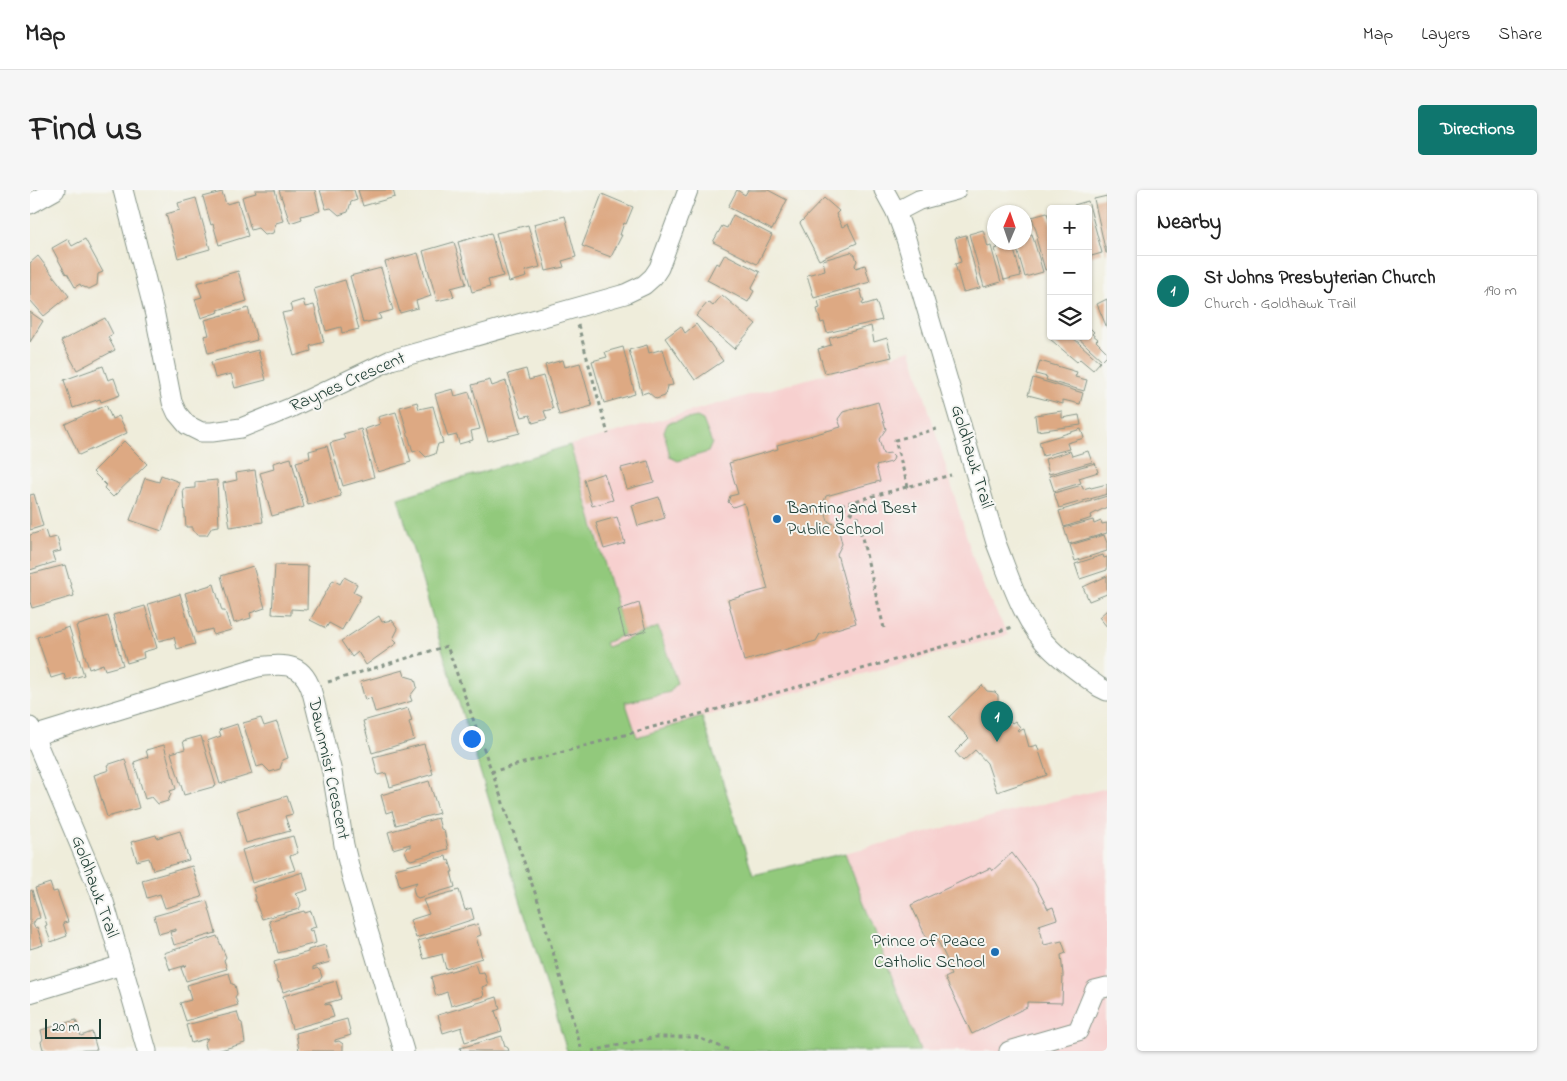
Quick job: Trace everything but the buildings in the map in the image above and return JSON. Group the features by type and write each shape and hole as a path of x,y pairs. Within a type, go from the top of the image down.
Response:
{"street":[{"path":"30,204 54,190"},
{"name":"Raynes Crescent","path":"123,190 155,315 172,402 177,413 187,425 201,432 229,430 248,426 391,360 573,310 625,294 644,285 659,268 688,190"},
{"name":"Goldhawk Trail","path":"884,190 896,212 906,239 996,543 1015,592 1030,622 1050,648 1099,687 1107,691"},
{"path":"896,212 919,200 956,190"},
{"name":"Dawnmist Crescent","path":"31,733 258,667 288,665 303,674 311,686 314,696 332,772 344,845 351,874 404,1051"},
{"name":"Goldhawk Trail","path":"31,733 104,902 147,1051"},
{"path":"30,994 122,965"},
{"path":"1009,1051 1078,1031 1095,990 1107,987"}],"path":[{"path":"573,310 608,434"},
{"path":"908,487 895,440 937,429"},
{"path":"884,628 857,516 840,505 951,475"},
{"path":"491,772 1007,628"},
{"path":"338,679 448,646 538,901 582,1051"},
{"path":"592,1051 656,1037 696,1037 732,1051"}],"shaded area":[{"name":"Banting and Best Public School","path":"911,350 973,558 985,590 1008,635 702,717 637,737 605,643 625,634 570,445"},
{"name":"Prince of Peace Catholic School","path":"1107,788 1107,1051 920,1051 845,853"}],"green space":[{"path":"697,417 703,420 712,443 708,452 678,461 670,457 664,431 668,423"},
{"path":"570,445 625,634 605,643 607,647 658,627 677,683 670,692 628,702 625,701 637,737 702,717 753,875 845,853 920,1051 567,1051 439,639 398,498"}],"place":[{"name":"Banting and Best Public School","path":"777,519"},
{"name":"St Johns Presbyterian Church","path":"997,742"},
{"name":"Prince of Peace Catholic School","path":"995,952"}]}
